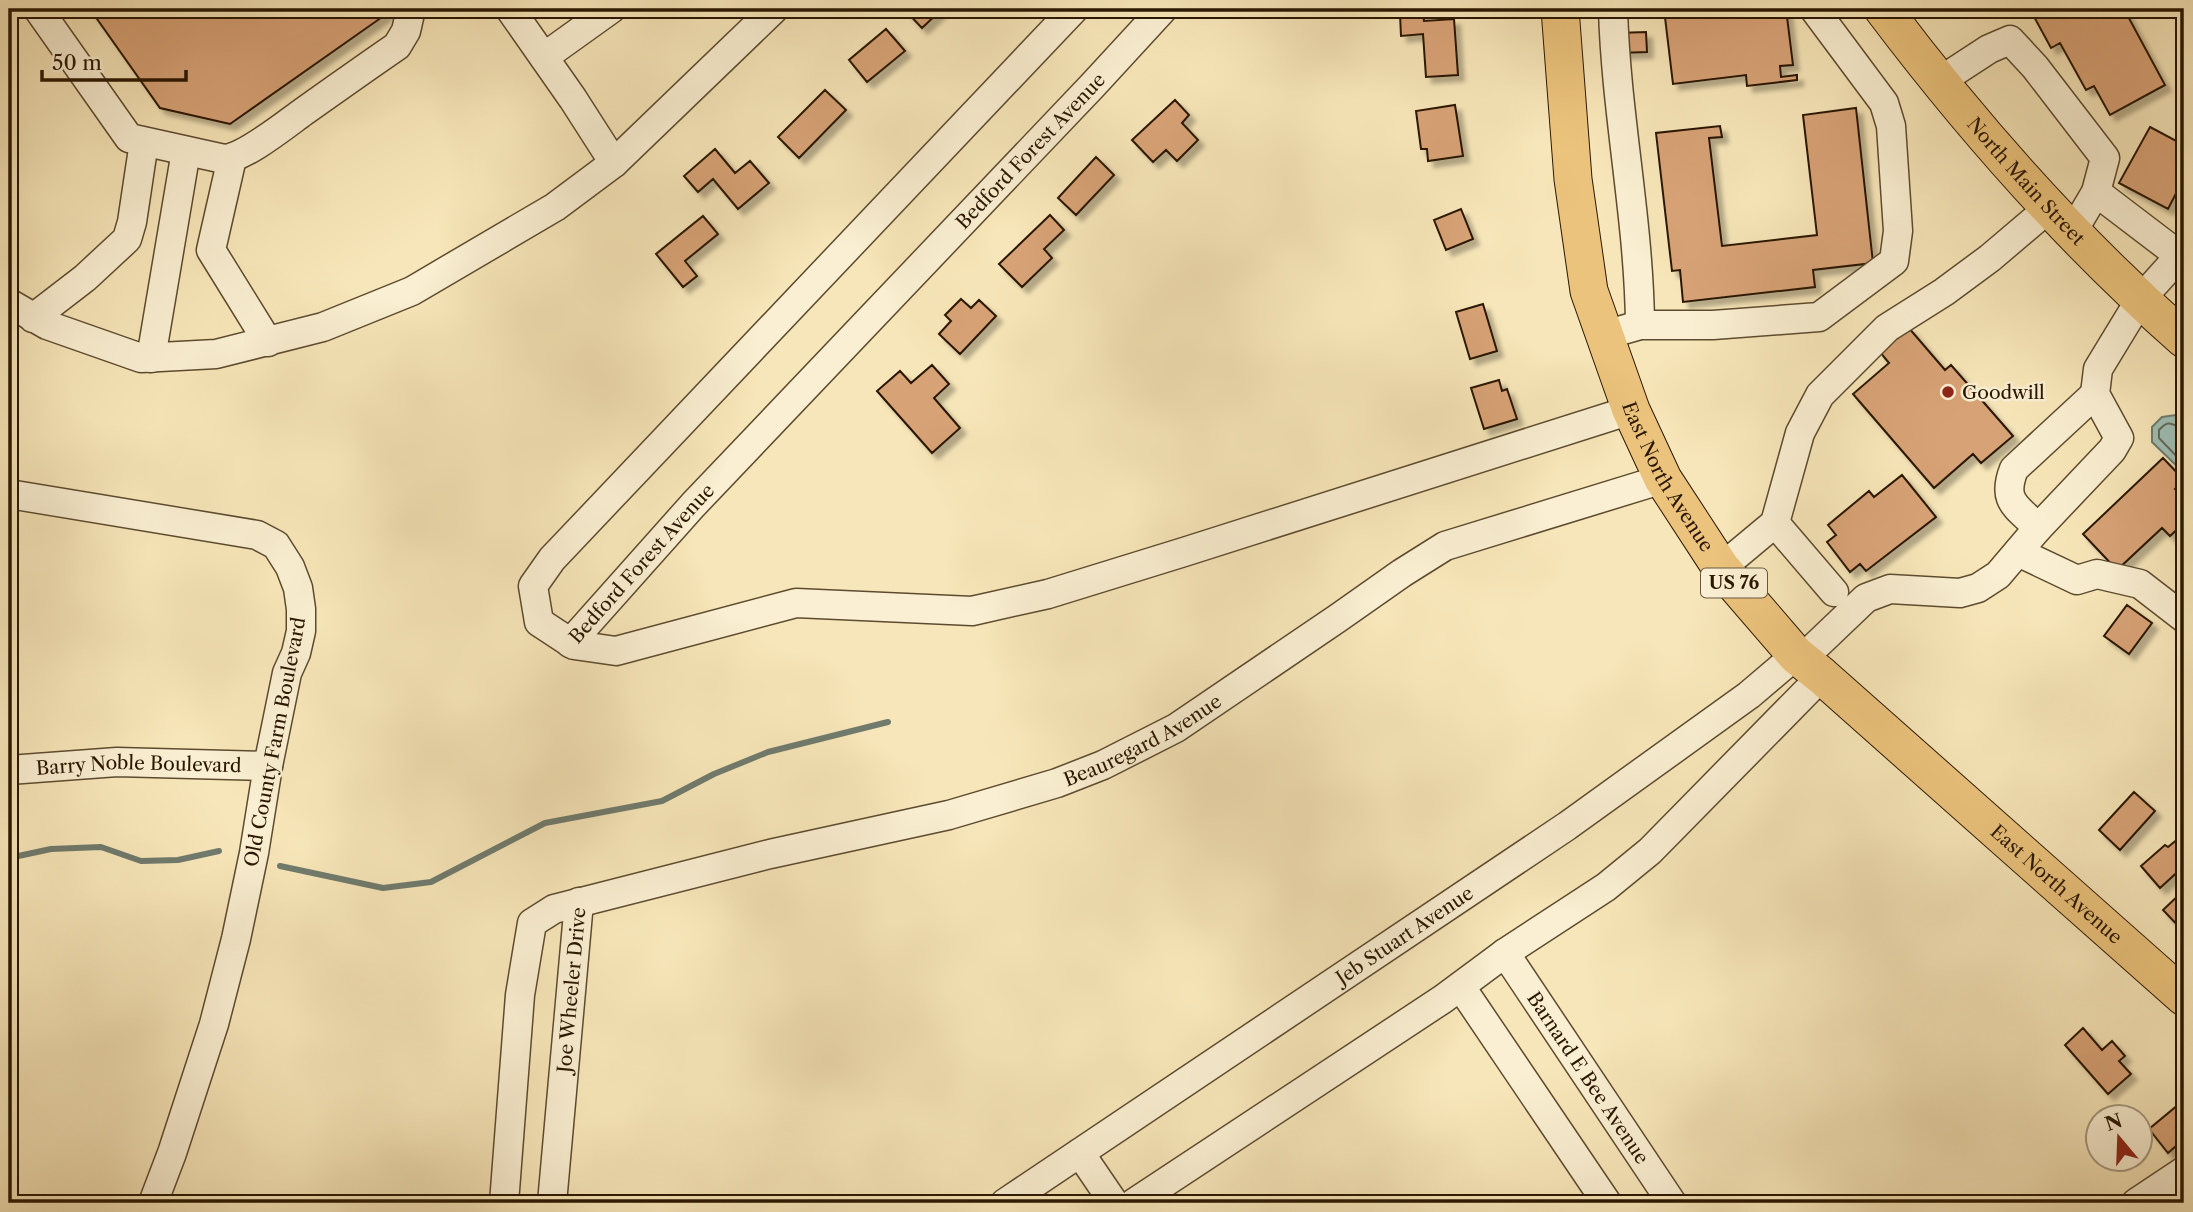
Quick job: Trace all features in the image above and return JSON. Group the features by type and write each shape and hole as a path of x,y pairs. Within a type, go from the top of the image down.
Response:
{"main road":[{"name":"East North Avenue","path":"1560,9 1573,179 1590,292 1631,410 1663,480 1721,568 1806,664 2181,987"},
{"name":"North Main Street","path":"1883,9 1940,81 2031,187 2140,300 2184,340"}],"street":[{"path":"38,9 118,125 130,138 224,159 232,158 272,134 397,46 406,31 411,9"},
{"path":"510,9 614,163"},
{"path":"544,57 611,9"},
{"path":"9,303 47,325 141,358 216,354 323,327 412,291 555,207 614,163 774,9"},
{"name":"Bedford Forest Avenue","path":"1074,9 552,559 533,586 539,622 570,643 702,495 1163,9"},
{"path":"1613,9 1618,86 1640,283 1640,325"},
{"path":"1605,335 1640,325 1713,325 1819,317 1894,261 1898,231 1891,127 1884,103 1814,9"},
{"path":"1618,86 1627,32"},
{"path":"1721,568 1775,523 1800,433 1820,395 1887,328 1990,258 2062,219 2096,192 2105,158 2035,66 2010,40 1989,49 1940,81"},
{"path":"33,318 85,278 127,239 144,142"},
{"path":"151,358 186,151"},
{"path":"232,158 211,250 268,342"},
{"path":"1134,1203 1461,987 1505,953 1606,887 1650,851 1806,664 1866,598 1890,589 1960,593 1978,588 1998,575 2038,528 2112,450 2119,438 2095,394 2098,369 2140,300 2182,253 2096,192"},
{"path":"2038,528 2010,498 2008,484 2014,470 2095,394"},
{"path":"570,643 616,651 796,603 972,611 1048,594 1631,410"},
{"name":"Beauregard Avenue","path":"579,902 770,854 949,815 1058,783 1103,765 1176,728 1445,546 1663,480"},
{"name":"Old County Farm Boulevard","path":"9,494 257,534 276,545 290,567 298,587 301,631 296,653 287,673 236,939 214,1024 153,1203"},
{"path":"1775,523 1834,592"},
{"path":"2018,552 2077,580 2097,574 2140,584 2184,618"},
{"name":"Jeb Stuart Avenue","path":"1005,1203 1567,826 1749,695 1806,664"},
{"name":"Barry Noble Boulevard","path":"9,770 117,762 268,766"},
{"name":"Joe Wheeler Drive","path":"504,1203 520,995 532,923 554,909 579,902 552,1203"},
{"name":"Barnard E Bee Avenue","path":"1505,953 1672,1203"},
{"path":"1461,987 1607,1203"},
{"path":"1080,1153 1114,1203"},
{"path":"2136,1203 2184,1171"}],"water":[{"path":"2176,415 2184,423 2184,473 2152,442 2152,427 2162,417"}],"building":[{"path":"90,9 386,9 385,15 230,124 160,108"},
{"path":"904,9 942,9 922,28"},
{"path":"1664,9 1786,9 1793,65 1780,66 1781,77 1797,75 1797,80 1747,86 1746,75 1673,84"},
{"path":"2040,9 2124,9 2165,85 2110,115 2094,86 2086,90 2060,43 2051,48 2032,13"},
{"path":"1423,12 1424,21 1454,19 1458,75 1426,77 1423,34 1401,36 1400,14"},
{"path":"886,29 905,51 867,82 849,60"},
{"path":"1646,32 1647,52 1618,53 1617,33"},
{"path":"825,90 846,110 799,158 778,137"},
{"path":"1175,100 1189,115 1182,123 1198,140 1177,161 1166,150 1153,162 1132,140"},
{"path":"1455,105 1463,156 1428,161 1427,149 1421,149 1416,111"},
{"path":"1856,108 1873,263 1813,270 1815,287 1683,302 1680,270 1672,271 1656,133 1720,126 1722,137 1709,138 1722,246 1817,235 1803,115"},
{"path":"2150,127 2184,145 2184,178 2168,209 2119,183"},
{"path":"715,149 735,173 750,161 769,183 738,209 713,179 698,192 684,176"},
{"path":"1096,157 1114,175 1076,215 1058,198"},
{"path":"1461,209 1473,239 1446,250 1434,220"},
{"path":"1050,215 1064,230 1044,249 1052,258 1022,287 999,264"},
{"path":"703,216 718,234 685,261 697,276 683,287 656,254"},
{"path":"961,299 971,308 979,300 996,316 960,354 939,334 951,321 945,315"},
{"path":"1483,304 1497,351 1470,359 1456,312"},
{"path":"1908,327 1945,370 1951,365 2013,436 1981,463 1973,454 1934,488 1853,394 1889,363 1879,351"},
{"path":"932,365 949,384 934,398 960,428 932,453 877,391 900,371 911,383"},
{"path":"1499,380 1502,391 1507,389 1517,419 1484,429 1471,388"},
{"path":"2163,458 2184,480 2175,489 2183,497 2179,500 2184,505 2184,523 2170,536 2162,528 2117,570 2083,534"},
{"path":"1902,475 1936,517 1866,571 1860,564 1850,572 1827,542 1836,535 1828,525 1869,491 1874,497"},
{"path":"2127,605 2152,623 2129,654 2104,636"},
{"path":"2134,792 2155,811 2120,850 2099,830"},
{"path":"2184,834 2184,866 2160,888 2141,866 2165,845 2168,847"},
{"path":"2184,890 2184,932 2163,910"},
{"path":"2083,1028 2102,1050 2112,1041 2125,1056 2119,1061 2131,1074 2108,1094 2065,1045"},
{"path":"2184,1100 2184,1139 2168,1153 2154,1135 2154,1125"}],"waterway":[{"path":"280,866 383,888 431,882 545,823 662,801 714,774 768,752 888,722"},
{"path":"9,858 51,849 101,847 141,861 178,860 219,851"}],"place":[{"name":"Goodwill","path":"1948,392"}]}
